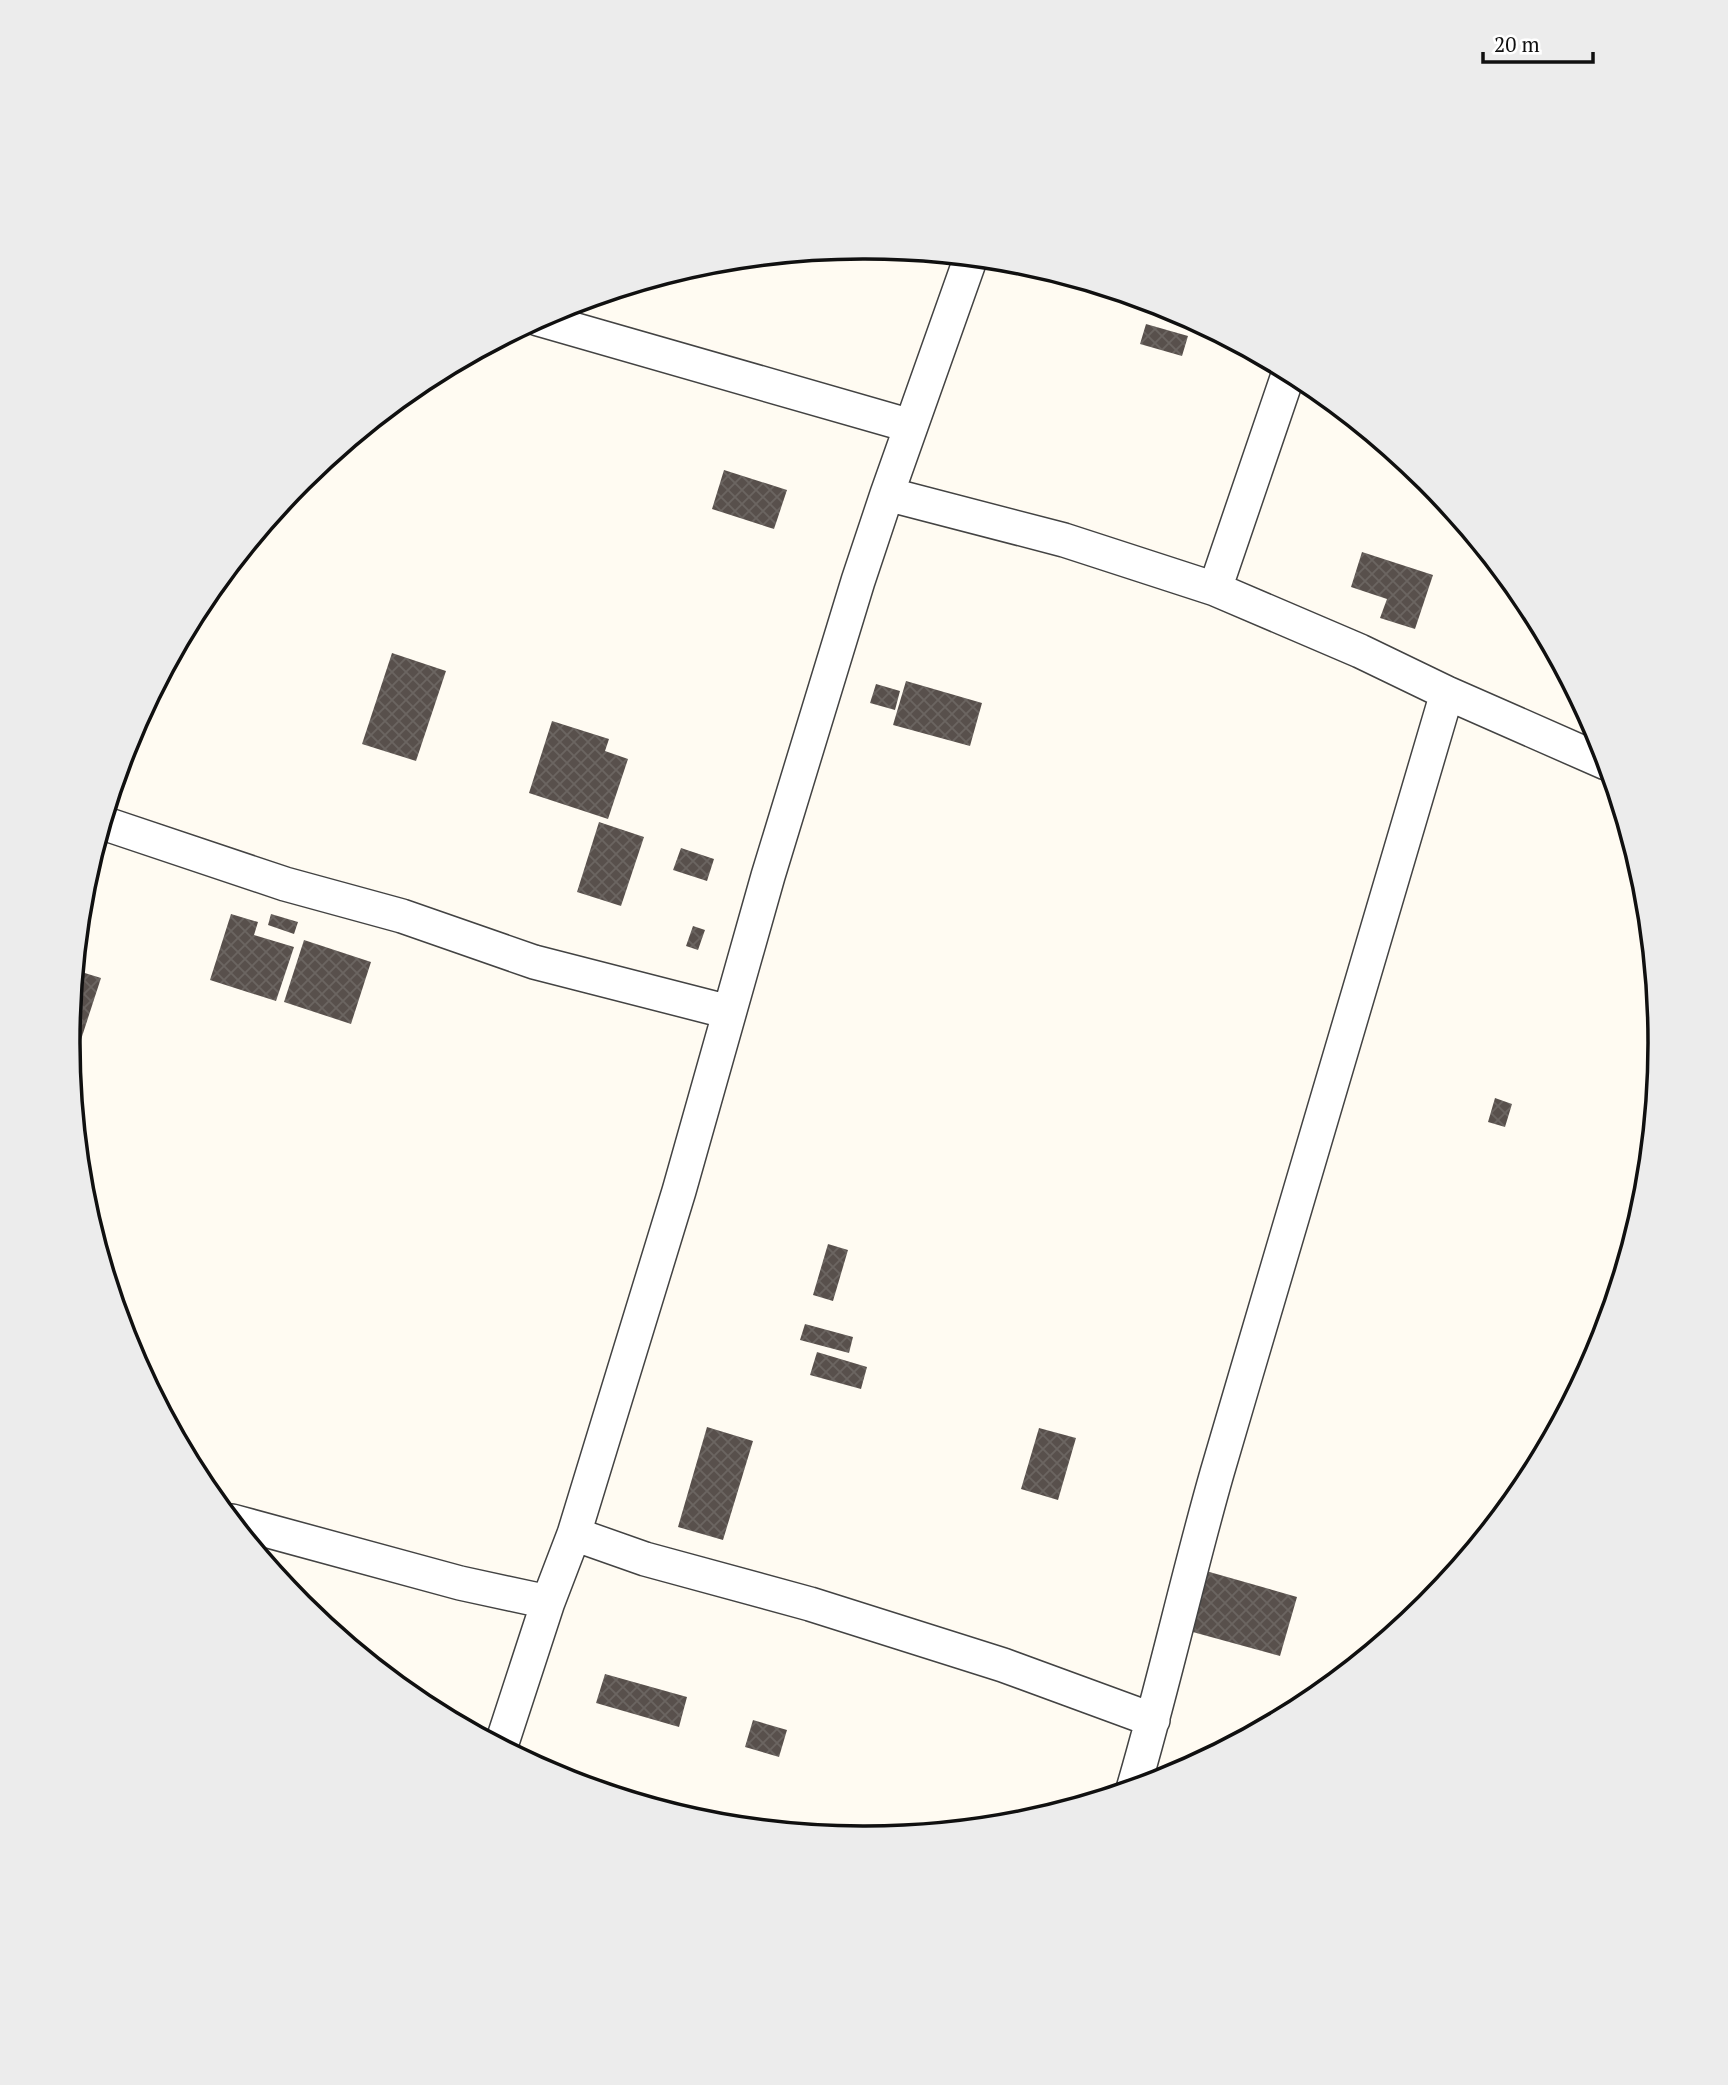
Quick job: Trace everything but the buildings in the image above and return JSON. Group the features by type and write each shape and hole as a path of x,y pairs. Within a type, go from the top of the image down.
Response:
{"street":[{"path":"504,1738 548,1602 574,1534 679,1191 772,862 887,494 968,266"},
{"path":"554,324 911,426"},
{"path":"1215,589 1285,382"},
{"path":"887,494 1064,540 1215,589 1360,651 1447,693 1593,757"},
{"path":"1136,1776 1216,1477 1447,693"},
{"path":"112,825 285,884 402,916 534,962 729,1012"},
{"path":"246,1524 460,1583 548,1602"},
{"path":"574,1534 645,1559 810,1604 1003,1665 1153,1720"}]}
